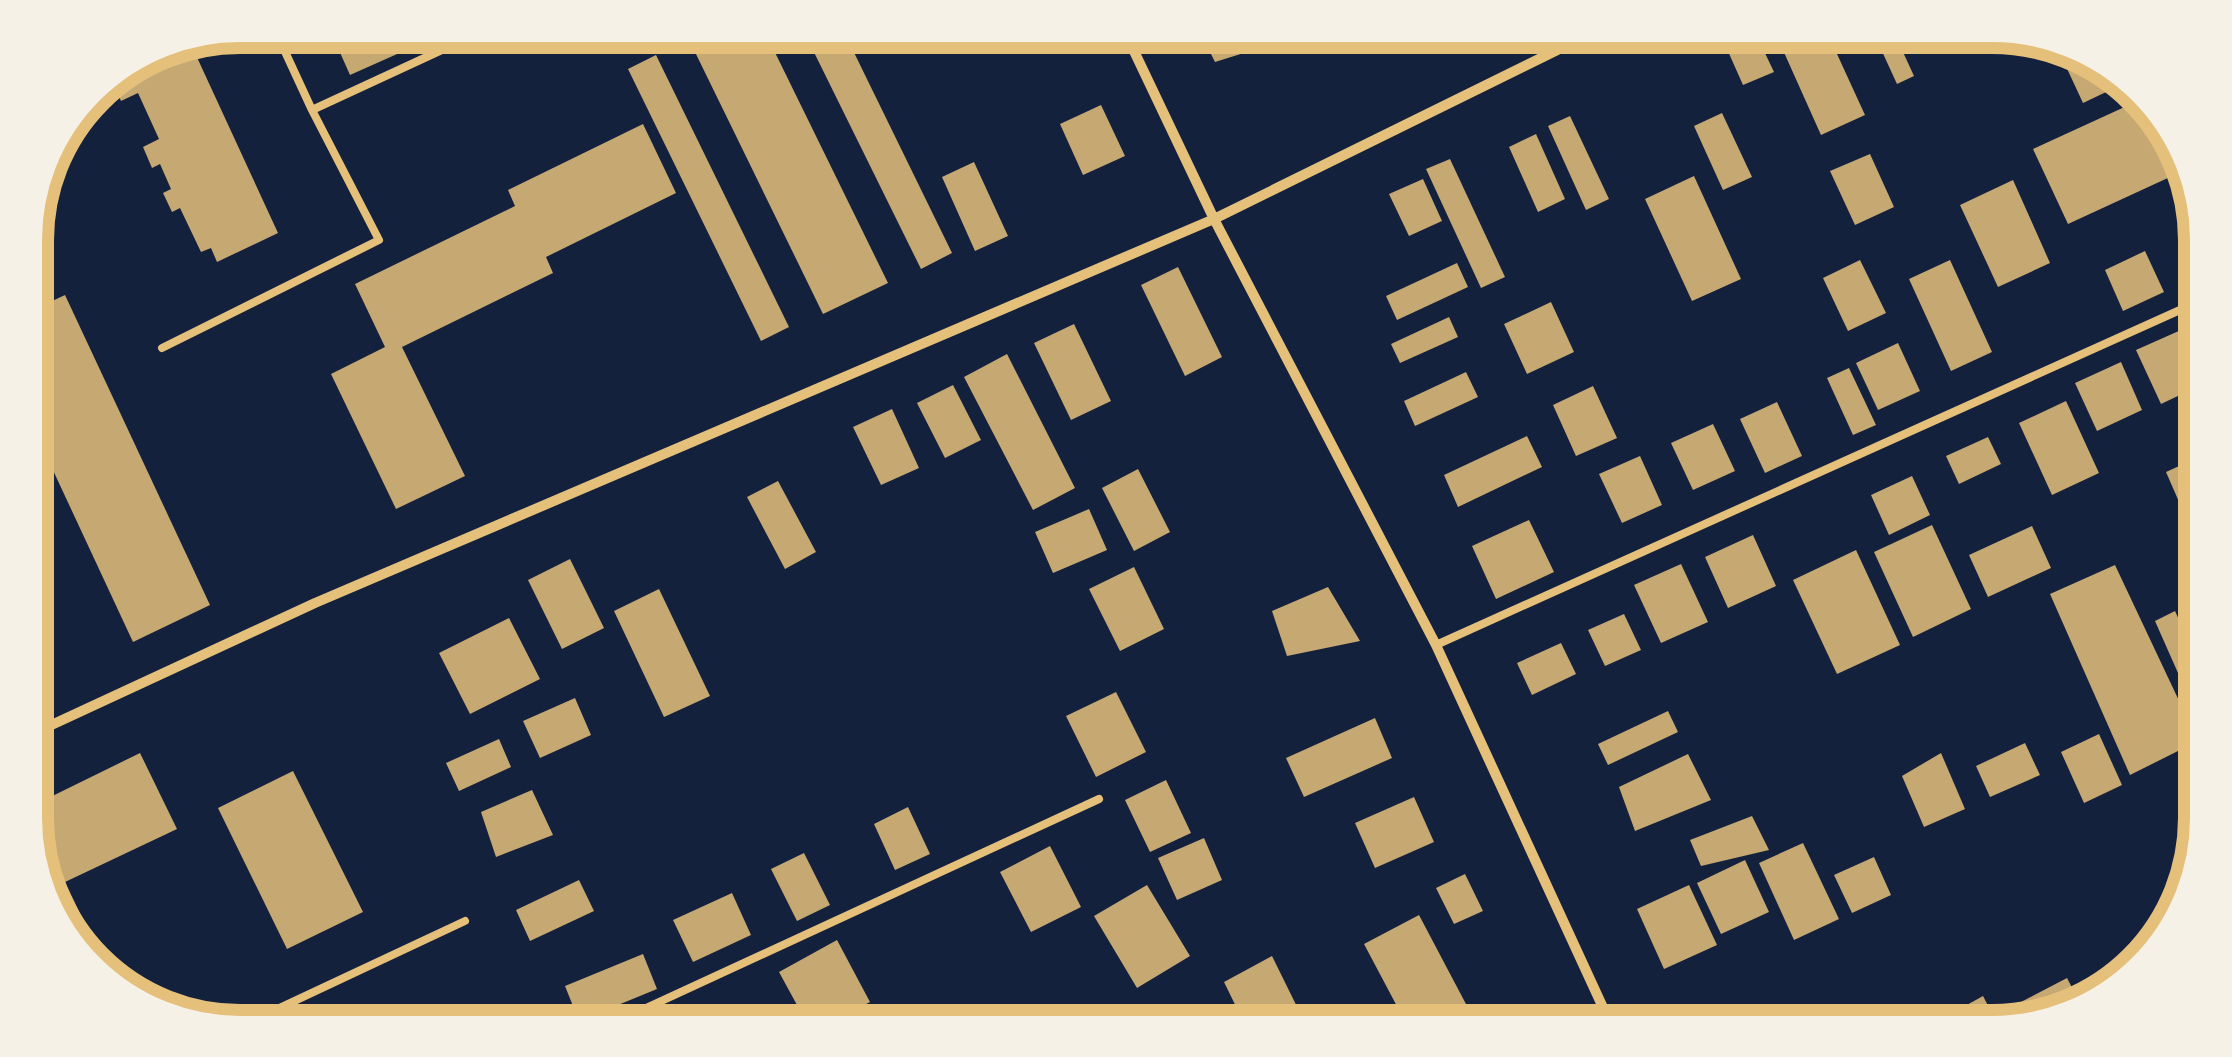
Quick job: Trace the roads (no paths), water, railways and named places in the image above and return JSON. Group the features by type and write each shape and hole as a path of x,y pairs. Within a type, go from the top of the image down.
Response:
{"street":[{"path":"1133,48 1214,219 1436,645 1604,1009"},
{"path":"48,727 315,603 1214,219 1561,48"}],"lane":[{"path":"162,348 378,240 284,48"},
{"path":"312,110 446,48"},
{"path":"1436,645 2184,308"},
{"path":"642,1010 1099,799"},
{"path":"275,1010 465,921"}]}
